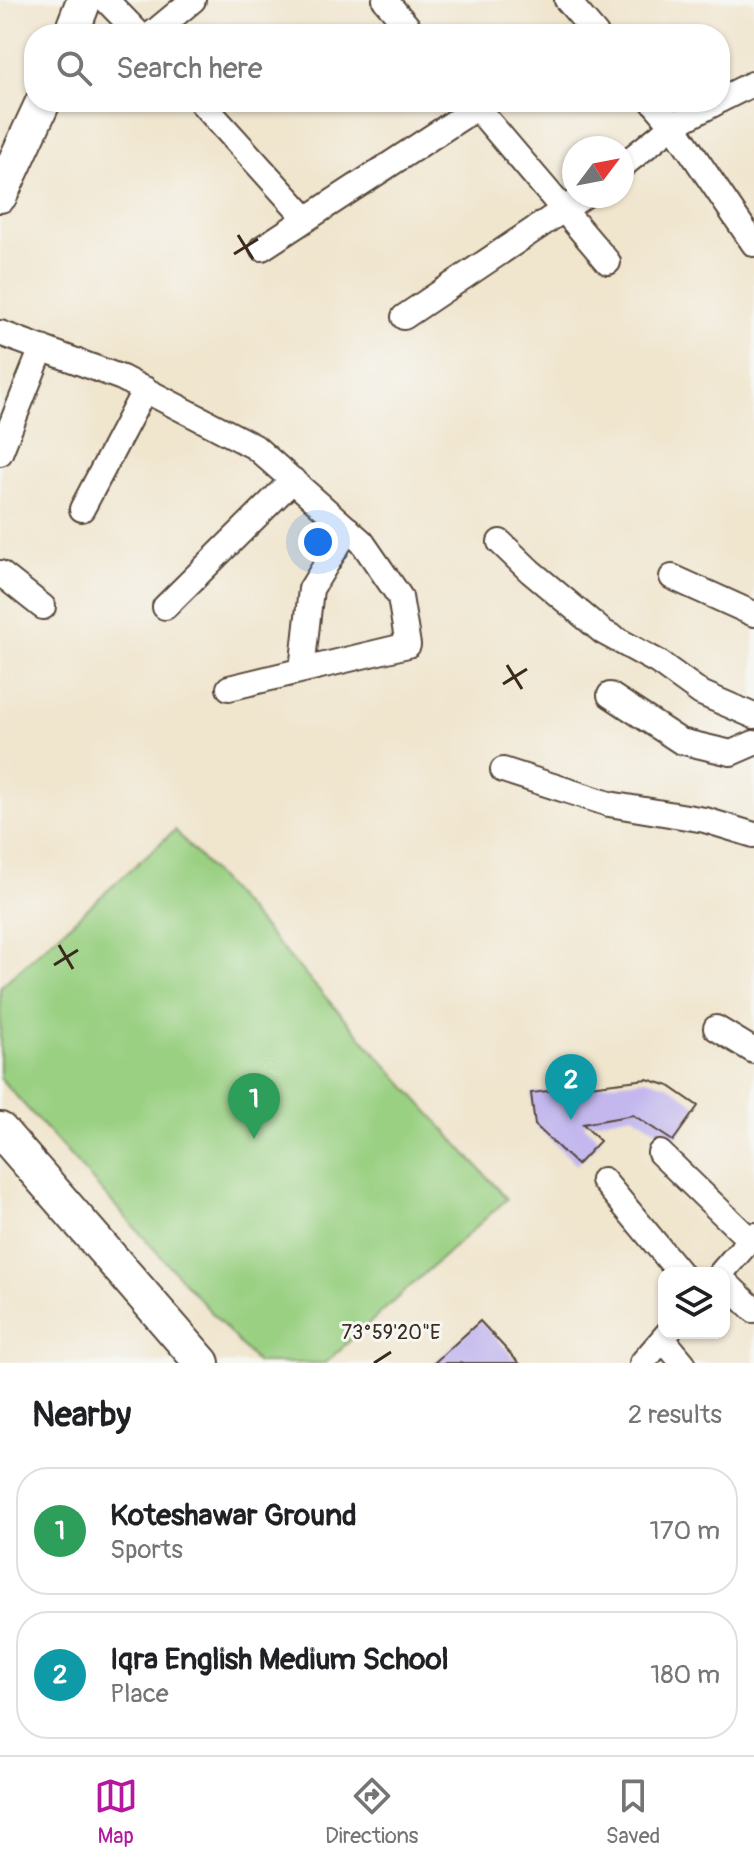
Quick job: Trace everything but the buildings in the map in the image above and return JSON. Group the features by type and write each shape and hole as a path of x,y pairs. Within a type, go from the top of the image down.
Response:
{"main road":[{"path":"75,24 84,0"},
{"path":"0,195 38,112"},
{"path":"0,1130 202,1363"}],"street":[{"path":"106,0 129,24"},
{"path":"164,24 193,0"},
{"path":"385,0 405,24"},
{"path":"567,0 587,24"},
{"path":"730,95 754,85"},
{"path":"210,112 306,218"},
{"path":"262,248 464,112"},
{"path":"481,112 562,191"},
{"path":"662,112 754,244"},
{"path":"634,156 673,125 697,112"},
{"path":"404,317 569,208"},
{"path":"577,208 608,262"},
{"path":"0,333 122,378 255,447 362,542 400,597 408,645 229,688"},
{"path":"0,453 42,348"},
{"path":"82,509 145,389"},
{"path":"165,607 293,480"},
{"path":"302,670 311,589 348,529"},
{"path":"500,542 603,632 658,662 701,693 754,716"},
{"path":"0,573 43,607"},
{"path":"672,577 754,614"},
{"path":"610,695 680,741 731,753 754,743"},
{"path":"503,770 609,804 705,820 754,835"},
{"path":"716,1028 754,1051"},
{"path":"660,1153 752,1237 726,1267"},
{"path":"603,1180 675,1267"},
{"path":"730,1287 754,1310"},
{"path":"642,1363 663,1339"},
{"path":"668,1339 683,1363"}],"green space":[{"path":"175,830 507,1199 325,1363 257,1363 0,1078 0,987"}],"place":[{"name":"Iqra English Medium School","path":"571,1120"},
{"name":"Koteshawar Ground","path":"254,1139"}]}
